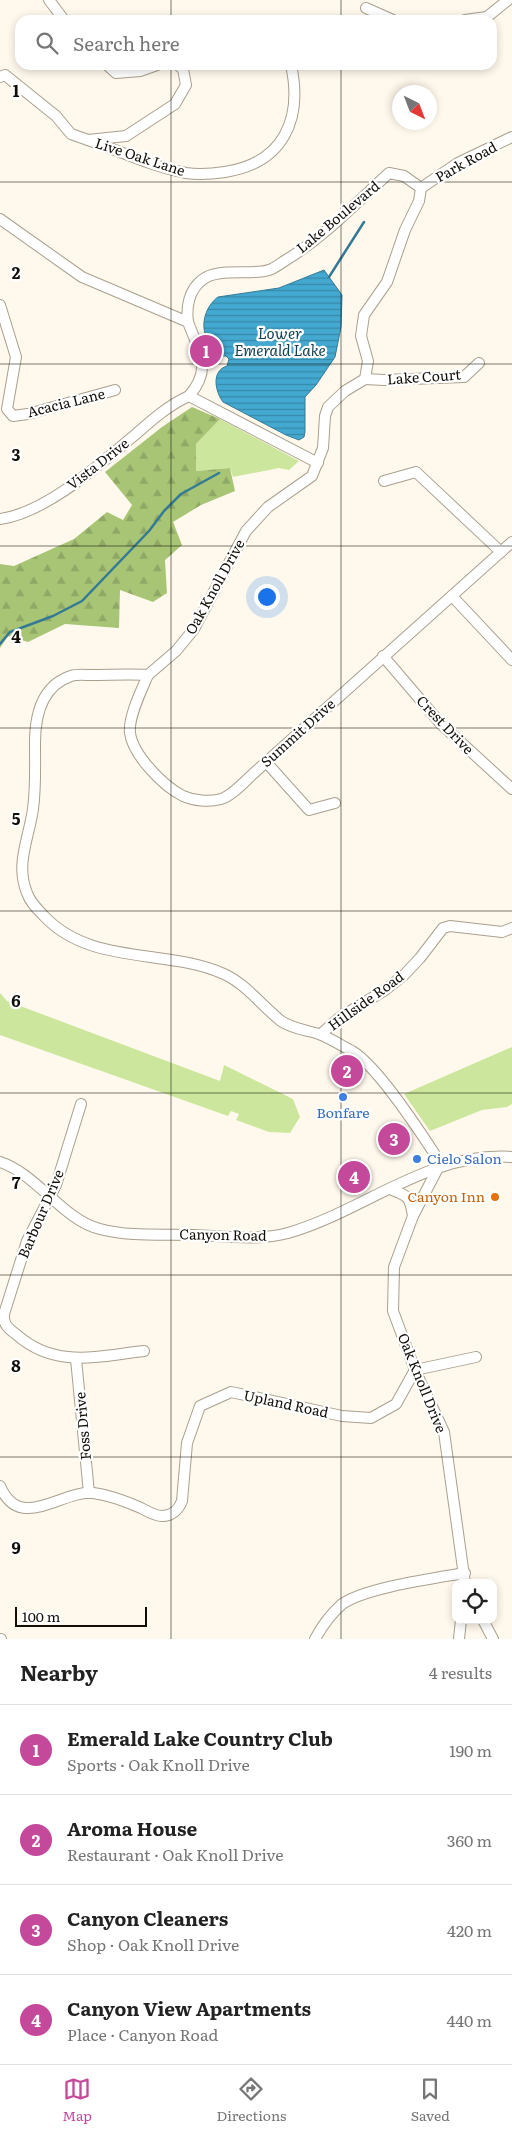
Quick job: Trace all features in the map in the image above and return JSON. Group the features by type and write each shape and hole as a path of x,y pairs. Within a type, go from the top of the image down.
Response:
{"street":[{"path":"49,0 60,15"},
{"path":"488,15 508,0"},
{"path":"366,8 382,15"},
{"path":"113,70 116,73 143,70"},
{"path":"0,77 5,75 56,116 71,134 88,140 126,136 175,104 186,85 183,70"},
{"name":"Live Oak Lane","path":"88,140 169,169 186,173 203,175 232,171 255,164 269,155 281,142 290,124 294,110 295,82 292,70"},
{"name":"Park Road","path":"421,188 458,164 512,137"},
{"name":"Lake Boulevard","path":"188,322 186,311 188,304 196,286 202,279 212,275 270,270 302,250 389,173 404,176 421,188"},
{"path":"0,219 82,277 188,322 203,365 199,384 189,396 318,464 323,448 325,416 328,408 344,391 365,379 368,361 361,336 364,315 387,282 405,230 419,201 421,188"},
{"name":"Acacia Lane","path":"0,305 16,357 7,409 13,416 28,414 115,390"},
{"name":"Lake Court","path":"365,379 464,377 479,363"},
{"name":"Vista Drive","path":"0,519 28,513 45,504 114,452 172,404 189,396"},
{"name":"Oak Knoll Drive","path":"148,674 176,651 194,629 246,531 268,507 309,479 318,464"},
{"path":"384,481 416,472 501,552"},
{"name":"Summit Drive","path":"148,674 134,710 129,731 133,746 142,760 161,780 183,796 203,802 222,799 512,542"},
{"path":"452,596 512,660"},
{"name":"Crest Drive","path":"383,656 441,724 512,790"},
{"path":"148,674 72,675 60,682 40,704 35,720 33,811 22,862 22,876 27,894 33,904 49,921 71,938 95,947 194,965 225,974 282,1022 298,1030 321,1034 355,1053 370,1066 429,1146 434,1153 438,1168"},
{"path":"266,762 309,810 335,803"},
{"name":"Hillside Road","path":"321,1034 338,1018 385,990 404,975 427,951 443,928 450,926 502,932 512,928"},
{"name":"Barbour Drive","path":"80,1104 56,1185 27,1241 3,1320 5,1325 26,1343 50,1355 76,1359 144,1350"},
{"name":"Canyon Road","path":"0,1162 29,1178 84,1224 112,1232 265,1238 288,1233 314,1223 438,1168 481,1156 512,1157"},
{"name":"Oak Knoll Drive","path":"438,1168 413,1216 394,1267 393,1311 415,1370 444,1432 465,1578"},
{"path":"390,1189 407,1196 411,1201 413,1216"},
{"path":"415,1370 476,1357"},
{"name":"Foss Drive","path":"76,1359 89,1493"},
{"name":"Upland Road","path":"0,1486 8,1499 25,1508 38,1509 63,1498 89,1493 105,1494 153,1514 163,1516 172,1514 179,1508 182,1501 186,1443 200,1406 231,1392 342,1416 371,1418 396,1404 415,1370"},
{"path":"316,1639 331,1615 352,1599 386,1588 465,1578"},
{"path":"459,1639 461,1624"},
{"path":"485,1624 493,1639"}],"green space":[{"path":"192,407 220,419 196,444 196,471 230,468 235,491 201,505 173,522 182,545 165,560 167,593 153,602 120,590 119,628 65,624 28,642 8,636 0,648 0,564 14,566 74,539 107,512 123,520 132,505 105,472 162,427"},
{"path":"220,419 299,461 289,470 279,468 233,477 230,468 195,471 196,444"},
{"path":"0,993 7,1001 220,1081 224,1065 293,1099 300,1117 290,1133 269,1132 236,1120 239,1114 231,1111 228,1116 0,1035"},
{"path":"512,1047 512,1104 507,1107 482,1110 430,1131 404,1094"}],"water":[{"name":"Lower Emerald Lake","path":"324,270 342,295 341,327 335,357 316,385 305,397 305,432 304,437 299,440 223,402 216,382 218,372 227,366 229,359 226,356 219,356 216,347 206,335 204,323 208,308 218,297 279,288"}],"waterway":[{"path":"329,277 364,222"},
{"path":"0,644 10,632 53,616 82,601 149,531 164,511 181,494 219,473"}],"place":[{"name":"Emerald Lake Country Club","path":"206,351"},
{"name":"Aroma House","path":"347,1071"},
{"name":"Bonfare","path":"343,1097"},
{"name":"Canyon Cleaners","path":"394,1139"},
{"name":"Cielo Salon","path":"417,1159"},
{"name":"Canyon View Apartments","path":"354,1177"},
{"name":"Canyon Inn","path":"495,1197"}]}
